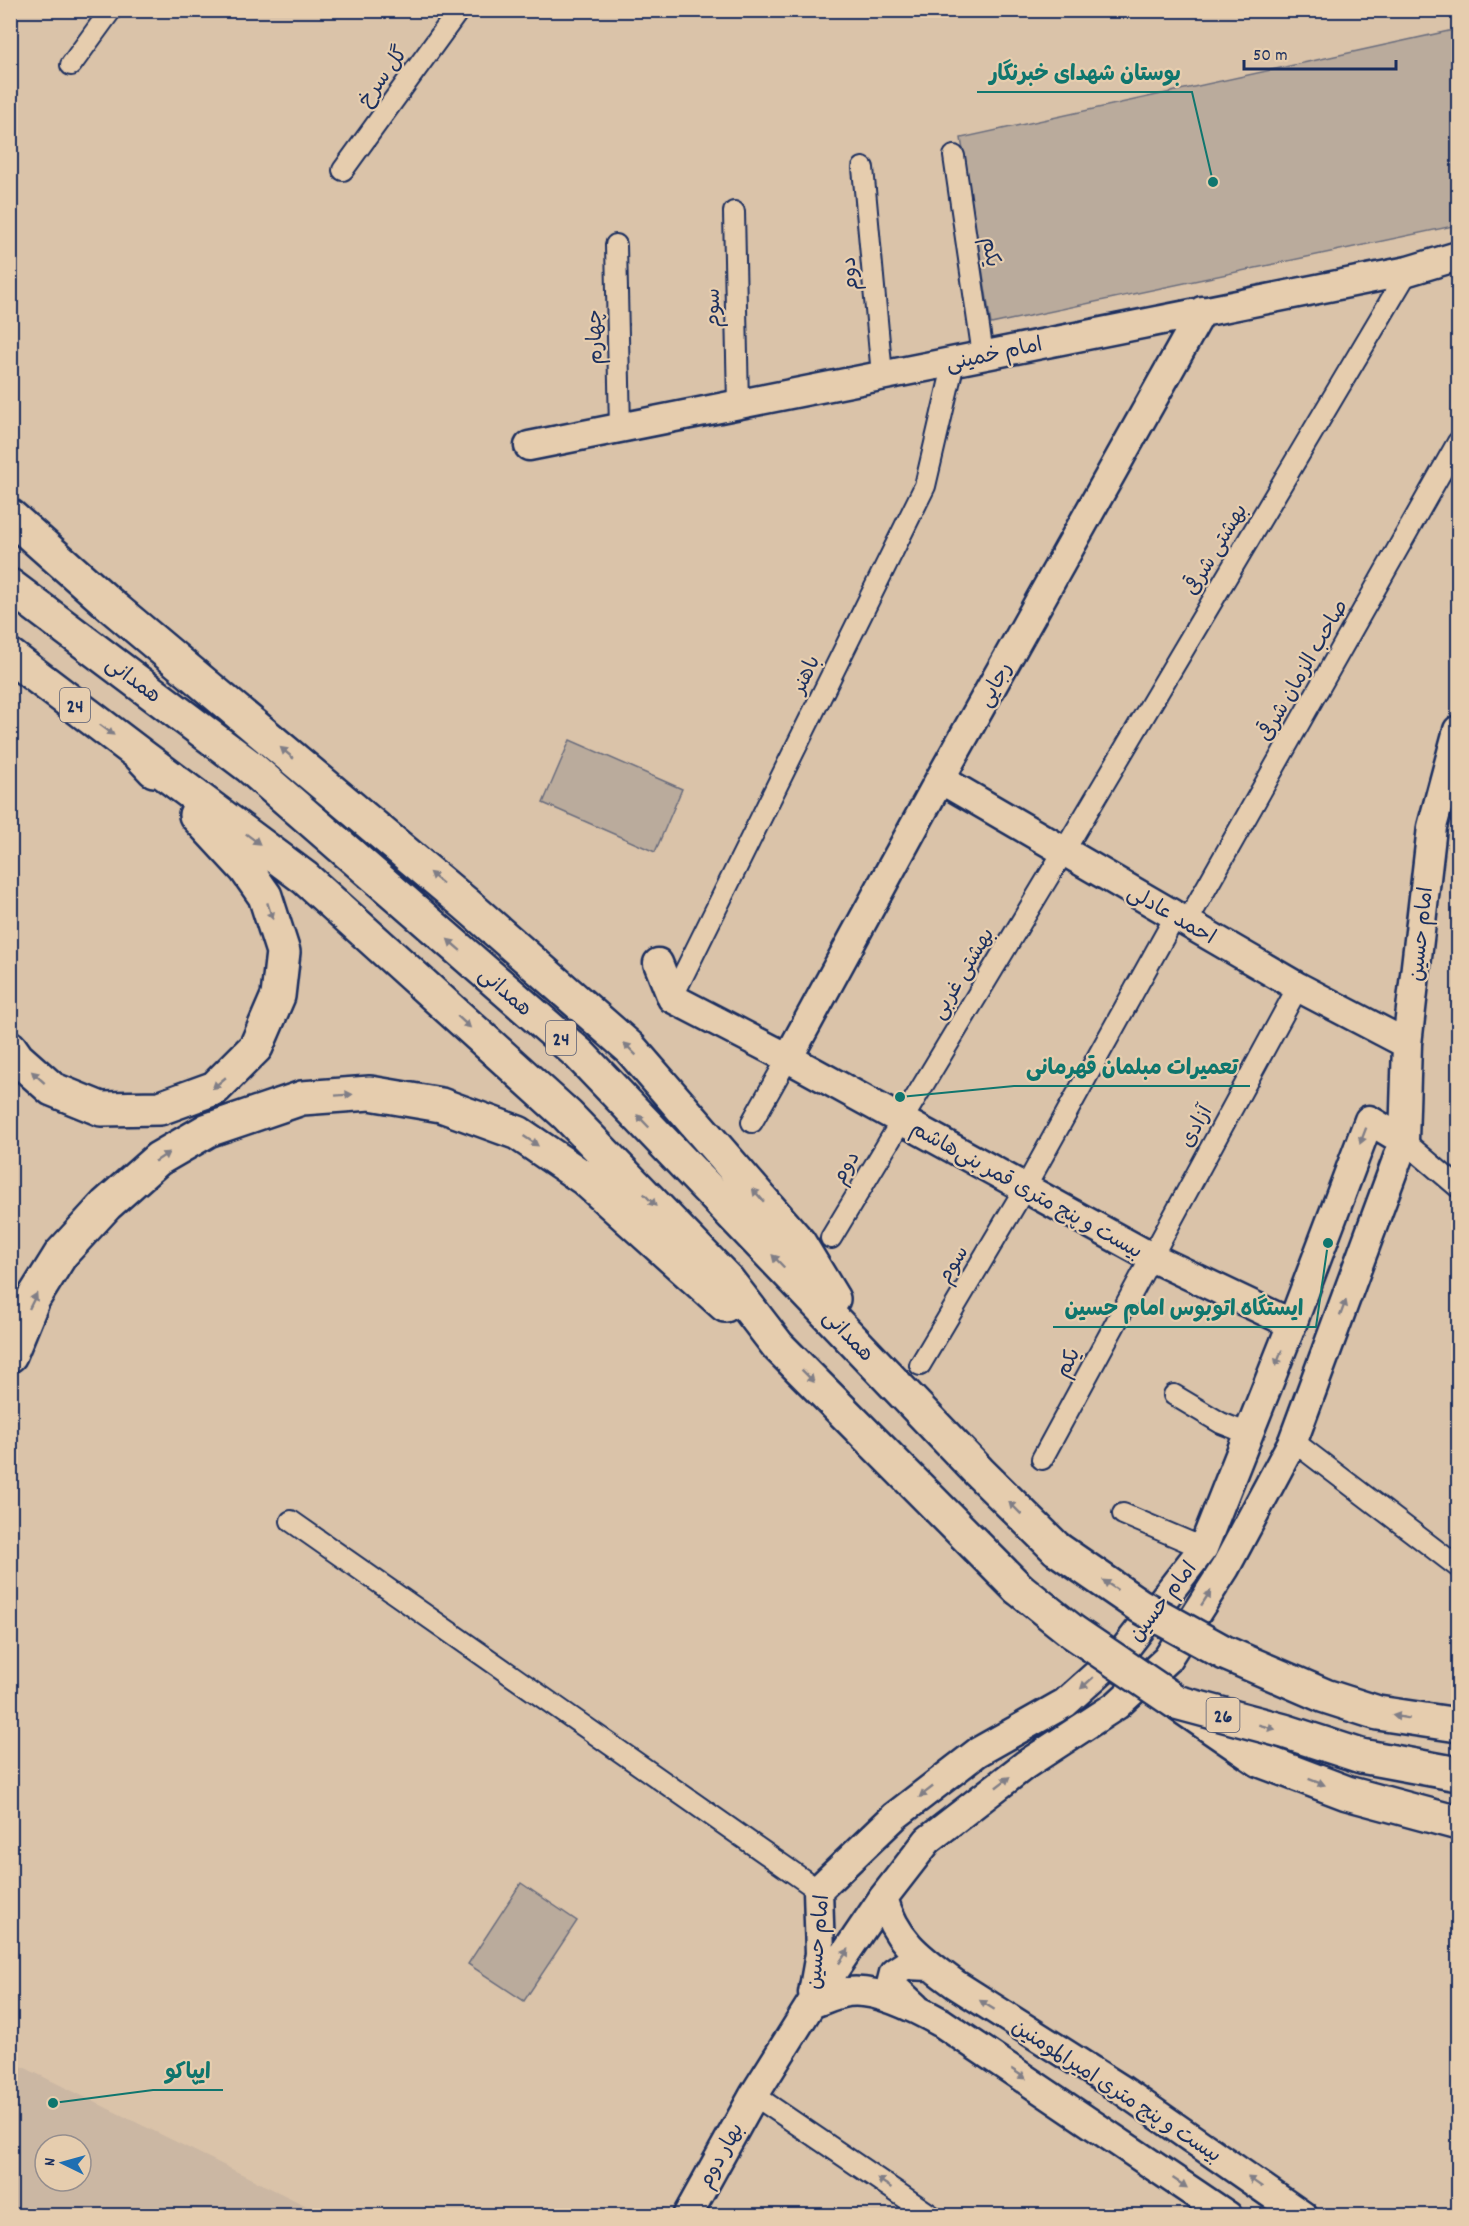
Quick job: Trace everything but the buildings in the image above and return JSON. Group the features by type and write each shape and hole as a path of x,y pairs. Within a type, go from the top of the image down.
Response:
{"highway":[{"path":"10,516 124,616 457,896 630,1048 800,1243 862,1347"},
{"name":"همدانی","path":"10,586 249,766 579,1054 862,1347 979,1472 1057,1549 1140,1606 1235,1657 1325,1696 1367,1709 1458,1725"},
{"name":"24","path":"10,656 305,878 567,1114 728,1281 778,1346 1018,1588"},
{"path":"10,1048 17,1058 52,1089 101,1109 160,1108 216,1088 256,1047 278,996 283,952 265,896 246,869 139,754"},
{"path":"10,1355 33,1299 61,1254 106,1204 158,1159 208,1130 302,1098 370,1094 441,1105 518,1132 585,1178 710,1294 778,1346"},
{"name":"26","path":"1018,1588 1073,1632 1176,1702 1284,1731 1361,1755 1458,1774"},
{"path":"1176,1702 1260,1760 1347,1793 1450,1819"}],"main road":[{"name":"امام خمینی","path":"529,446 1408,271 1458,256"},
{"name":"رجایی","path":"788,1058 940,779 1202,311"},
{"name":"امام حسین","path":"754,2095 811,2004 883,1898 928,1840 1024,1766 1117,1705 1167,1659 1225,1568 1293,1441 1404,1142 1407,1044 1432,827 1458,729"},
{"name":"احمد عادلی","path":"940,779 1298,987 1407,1044"},
{"path":"658,963 672,998"},
{"name":"بیست و پنج متری قمر بنی‌هاشم","path":"672,998 788,1058 1151,1257 1292,1324"},
{"name":"امام حسین","path":"811,2004 820,1954 818,1890 895,1816 978,1752 1065,1703 1124,1650 1203,1548 1292,1324 1369,1120 1404,1142"},
{"name":"بیست و پنج متری امیرالمومنین","path":"883,1898 889,1920 902,1939 931,1966 955,1984 1122,2090 1303,2216"},
{"path":"916,2009 891,1985 894,1973 906,1965 931,1966"},
{"path":"811,2004 847,1992 869,1993 916,2009"},
{"name":"بیست و پنج متری امیرالمومنین","path":"916,2009 942,2023 1228,2216"},
{"path":"1094,2124 1122,2090"},
{"name":"بهار دوم","path":"687,2216 754,2095"}],"street":[{"path":"71,65 111,10"},
{"name":"گل سرخ","path":"343,170 459,10"},
{"name":"یکم","path":"954,156 983,355"},
{"name":"دوم","path":"863,168 882,375"},
{"name":"سوم","path":"734,212 738,404"},
{"name":"چهارم","path":"616,245 620,428"},
{"name":"بهشتی شرقی","path":"1064,851 1408,271"},
{"name":"باهنر","path":"672,998 925,486 954,362"},
{"name":"صاحب الزمان شرقی","path":"1025,1188 1458,442"},
{"name":"بهشتی غربی","path":"901,1120 1064,851"},
{"name":"آزادی","path":"1151,1257 1298,987"},
{"path":"752,1122 788,1058"},
{"name":"دوم","path":"831,1238 901,1120"},
{"path":"1404,1142 1458,1187"},
{"name":"سوم","path":"920,1365 1025,1188"},
{"name":"یکم","path":"1042,1460 1151,1257"},
{"path":"1173,1395 1221,1422 1249,1434"},
{"path":"1293,1441 1458,1567"},
{"path":"1123,1514 1203,1548"},
{"path":"291,1521 818,1890"},
{"path":"754,2095 932,2216"}],"shaded area":[{"path":"1458,29 1458,225 991,324 961,138"},
{"path":"570,740 682,789 655,852 543,803"},
{"path":"521,1883 577,1921 524,2001 468,1964"},
{"path":"11,2061 325,2215 11,2215"}],"place":[{"name":"بوستان شهدای خبرنگار","path":"1213,182"},
{"name":"تعمیرات مبلمان قهرمانی","path":"900,1097"},
{"name":"ایستگاه اتوبوس امام حسین","path":"1328,1243"},
{"name":"ایپاکو","path":"53,2103"}]}
